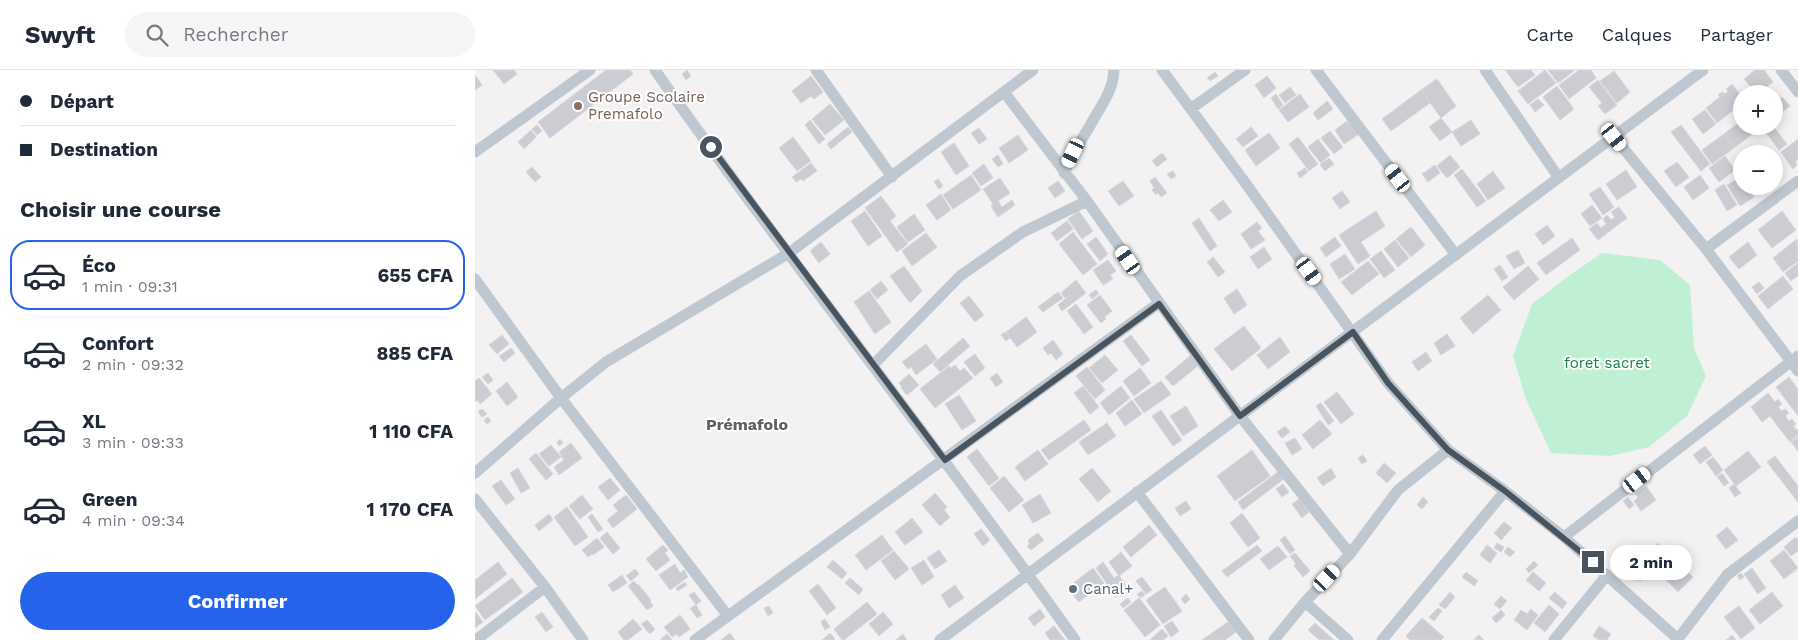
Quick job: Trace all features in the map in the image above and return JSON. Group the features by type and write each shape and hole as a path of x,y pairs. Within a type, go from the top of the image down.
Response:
{"street":[{"path":"475,152 590,70"},
{"path":"655,70 789,253 945,460 1075,640"},
{"path":"816,70 891,177"},
{"path":"475,474 561,398 606,362 789,253 1033,70"},
{"path":"1064,173 1073,153 1109,95 1114,70"},
{"path":"1162,70 1388,383 1448,450 1564,537 1678,640 1727,575 1798,521"},
{"path":"1191,108 1245,70"},
{"path":"1316,70 1456,255"},
{"path":"1485,70 1559,178"},
{"path":"940,640 1703,70"},
{"path":"1781,70 1798,92"},
{"path":"1004,92 1087,201 1240,416 1350,554"},
{"path":"1614,137 1794,359 1798,371"},
{"path":"1705,249 1798,181"},
{"path":"873,365 960,276 1023,232 1087,201"},
{"path":"475,278 561,398 729,616"},
{"path":"695,640 1159,304"},
{"path":"1564,537 1794,359"},
{"path":"1274,640 1305,602 1350,554 1398,490 1448,450"},
{"path":"1382,640 1505,491"},
{"path":"1137,492 1249,640"},
{"path":"475,499 545,587 583,640"},
{"path":"1554,640 1607,575"},
{"path":"476,640 545,587"},
{"path":"1305,602 1348,640"}],"green space":[{"name":"foret sacret","path":"1602,253 1660,260 1690,285 1694,348 1706,376 1687,416 1649,447 1610,456 1551,453 1526,399 1513,356 1532,304"}],"building":[{"path":"493,70 514,70 517,74 504,84"},
{"path":"606,70 630,70 633,74 550,138 538,122"},
{"path":"687,70 691,76 686,80 682,74"},
{"path":"1505,70 1531,70 1535,75 1518,87"},
{"path":"1545,70 1556,83 1528,104 1518,91"},
{"path":"1548,70 1573,70 1574,71 1558,83"},
{"path":"1579,70 1591,70 1596,78 1569,99 1559,85"},
{"path":"1755,70 1764,70 1773,82 1769,85 1749,85 1744,79"},
{"path":"1614,71 1630,92 1617,103 1600,81"},
{"path":"1215,72 1218,76 1210,81 1207,78"},
{"path":"475,75 482,85 475,90"},
{"path":"811,76 823,92 814,99 811,96 801,103 792,91"},
{"path":"1267,76 1276,88 1264,98 1255,85"},
{"path":"1437,79 1456,106 1441,118 1421,90"},
{"path":"1598,80 1617,105 1605,114 1598,106 1602,103 1589,87"},
{"path":"1732,84 1733,85 1733,110 1717,123 1706,108 1720,97 1718,95 1722,92 1725,94 1728,91 1726,89"},
{"path":"1557,86 1574,109 1560,120 1543,97"},
{"path":"1290,87 1296,95 1285,103 1279,95"},
{"path":"1421,90 1430,103 1391,131 1382,119"},
{"path":"1276,94 1283,105 1278,109 1271,98"},
{"path":"1300,94 1309,107 1288,122 1279,110"},
{"path":"1783,98 1790,106 1783,112"},
{"path":"1538,99 1544,105 1535,112 1530,105"},
{"path":"1327,101 1333,109 1318,120 1313,113"},
{"path":"830,104 844,120 825,135 812,119"},
{"path":"1705,110 1716,124 1703,134 1692,119"},
{"path":"1441,118 1452,132 1440,141 1429,127"},
{"path":"810,120 825,139 819,144 805,125"},
{"path":"1471,120 1480,134 1461,146 1452,132"},
{"path":"1347,121 1349,124 1352,122 1362,132 1344,144 1335,130"},
{"path":"537,125 542,131 537,135 532,129"},
{"path":"1681,125 1710,164 1701,171 1671,132"},
{"path":"848,127 852,132 831,149 827,144"},
{"path":"1251,127 1258,136 1243,147 1236,139"},
{"path":"1733,127 1733,135 1751,135 1733,147 1724,134"},
{"path":"979,128 987,139 979,144 971,133"},
{"path":"531,130 536,137 524,149 518,142"},
{"path":"1330,131 1343,147 1334,154 1321,138"},
{"path":"1269,133 1280,148 1256,166 1245,150"},
{"path":"1724,134 1733,147 1733,149 1712,164 1702,150"},
{"path":"1018,135 1028,150 1009,163 999,148"},
{"path":"1768,135 1780,135 1787,144 1783,147 1783,145 1775,145"},
{"path":"793,137 811,161 797,171 779,148"},
{"path":"1298,137 1318,164 1309,171 1289,144"},
{"path":"1318,139 1330,155 1321,163 1308,147"},
{"path":"1798,139 1798,160 1795,162 1797,165 1793,169 1783,155 1783,150"},
{"path":"954,143 969,166 956,175 941,152"},
{"path":"1162,153 1167,159 1157,167 1152,161"},
{"path":"998,155 1003,164 998,167 992,159"},
{"path":"1450,155 1460,167 1447,178 1437,166"},
{"path":"1725,156 1733,167 1733,172 1719,182 1709,168"},
{"path":"1329,158 1334,164 1325,171 1320,165"},
{"path":"1677,162 1689,177 1676,187 1664,171"},
{"path":"811,163 817,171 803,181 801,179 796,182 792,177"},
{"path":"984,164 993,178 981,186 972,173"},
{"path":"1435,165 1440,173 1428,182 1422,174"},
{"path":"532,167 541,177 535,182 526,172"},
{"path":"1305,168 1308,172 1300,178 1297,173"},
{"path":"1462,169 1486,201 1477,207 1454,175"},
{"path":"1626,170 1637,187 1617,200 1606,184"},
{"path":"1173,171 1176,176 1171,179 1167,174"},
{"path":"1493,171 1505,188 1488,200 1477,184"},
{"path":"971,175 981,190 953,209 943,195"},
{"path":"1700,175 1709,188 1693,200 1684,187"},
{"path":"1155,177 1167,193 1161,197 1152,190 1154,188 1150,181"},
{"path":"1000,178 1010,193 998,201 1002,207 1012,200 1015,205 998,217 991,206 993,204 983,189"},
{"path":"938,179 943,186 939,189 934,182"},
{"path":"1058,181 1065,191 1055,198 1048,188"},
{"path":"1123,181 1134,196 1119,206 1108,191"},
{"path":"1733,182 1733,195 1727,185"},
{"path":"1724,184 1737,205 1727,211 1715,190"},
{"path":"1600,187 1614,207 1603,215 1589,194"},
{"path":"1342,191 1350,202 1340,209 1332,198"},
{"path":"941,194 951,210 937,220 926,205"},
{"path":"1733,195 1753,195 1754,197 1740,206"},
{"path":"881,196 896,216 890,221 908,244 897,252 865,208"},
{"path":"1223,200 1232,212 1219,221 1210,210"},
{"path":"1592,205 1602,218 1590,226 1581,214"},
{"path":"1619,207 1627,218 1598,240 1589,229 1597,223 1601,228 1606,224 1603,219 1607,215 1611,220 1615,217 1611,212"},
{"path":"865,211 882,236 868,246 851,221"},
{"path":"1079,211 1093,231 1082,239 1068,219"},
{"path":"1376,211 1385,226 1361,242 1370,256 1358,264 1339,235"},
{"path":"1782,211 1796,230 1772,248 1758,230"},
{"path":"914,214 925,230 908,242 897,227"},
{"path":"1199,218 1217,246 1210,251 1192,223"},
{"path":"1067,221 1073,229 1057,241 1051,233"},
{"path":"1257,222 1262,228 1258,231 1265,240 1251,249 1241,234"},
{"path":"1547,225 1555,236 1543,245 1535,234"},
{"path":"1411,227 1425,245 1411,257 1396,239"},
{"path":"1073,232 1097,264 1083,275 1059,244"},
{"path":"926,233 937,247 912,266 902,251"},
{"path":"1096,237 1108,254 1100,261 1087,244"},
{"path":"1335,237 1341,246 1326,257 1320,248"},
{"path":"1572,238 1580,250 1546,275 1537,263"},
{"path":"1797,239 1798,261 1783,272 1773,258"},
{"path":"1395,240 1409,258 1398,267 1384,249"},
{"path":"821,242 830,254 819,263 810,251"},
{"path":"1748,242 1757,255 1739,269 1729,257"},
{"path":"1264,247 1272,259 1258,269 1250,257"},
{"path":"1518,250 1525,263 1514,269 1506,256"},
{"path":"1381,251 1395,270 1384,278 1370,259"},
{"path":"1345,254 1355,269 1339,279 1330,264"},
{"path":"1213,257 1225,272 1218,277 1207,262"},
{"path":"1108,260 1116,271 1110,275 1113,279 1103,285 1093,270"},
{"path":"1368,261 1379,274 1352,295 1341,282"},
{"path":"1798,263 1798,276 1791,281 1785,273"},
{"path":"1500,265 1508,277 1502,281 1494,269"},
{"path":"904,266 922,291 910,303 890,276"},
{"path":"1528,266 1539,279 1514,300 1503,287"},
{"path":"1783,276 1793,289 1768,309 1758,296"},
{"path":"1076,280 1086,293 1062,311 1058,305 1070,295 1065,298 1061,293"},
{"path":"881,281 888,290 877,299 870,290"},
{"path":"1759,282 1764,288 1757,294 1752,287"},
{"path":"1237,289 1247,305 1234,314 1224,298"},
{"path":"1096,290 1099,293 1092,299 1089,295"},
{"path":"869,291 891,322 875,334 854,302"},
{"path":"1058,292 1063,298 1043,312 1038,307"},
{"path":"1100,295 1112,311 1104,317 1106,319 1101,323 1087,305"},
{"path":"1488,295 1501,310 1473,334 1460,318"},
{"path":"969,296 984,315 975,322 960,303"},
{"path":"1076,304 1093,327 1084,334 1067,311"},
{"path":"1026,317 1037,332 1017,347 1006,332"},
{"path":"1244,326 1261,348 1232,371 1214,349"},
{"path":"1005,332 1010,338 1006,341 1001,335"},
{"path":"1447,334 1455,346 1441,355 1434,343"},
{"path":"502,335 509,344 497,354 489,345"},
{"path":"1131,335 1150,360 1142,366 1123,341"},
{"path":"1280,337 1290,352 1268,369 1257,355"},
{"path":"963,338 970,346 940,372 933,364"},
{"path":"1053,340 1063,354 1056,360 1051,353 1048,355 1043,348"},
{"path":"926,344 937,359 916,375 911,367 908,369 902,362"},
{"path":"511,348 515,353 504,362 499,356"},
{"path":"1426,352 1432,361 1418,371 1412,362"},
{"path":"975,354 985,368 975,376 964,362"},
{"path":"1105,355 1118,370 1102,383 1089,368"},
{"path":"1191,355 1199,365 1173,386 1165,377"},
{"path":"955,365 960,371 964,368 973,378 935,408 920,389 949,366 951,368"},
{"path":"1087,367 1105,390 1095,399 1076,376"},
{"path":"1140,368 1151,383 1134,396 1123,381"},
{"path":"488,373 493,380 488,384 482,377"},
{"path":"997,373 1003,382 996,387 990,378"},
{"path":"909,374 919,385 907,395 899,383"},
{"path":"1789,377 1798,389 1798,416 1776,387"},
{"path":"479,378 492,394 480,404 477,400 475,402 475,381"},
{"path":"1161,381 1171,394 1144,413 1134,399"},
{"path":"507,382 518,397 507,406 496,391"},
{"path":"1083,386 1099,407 1090,414 1074,393"},
{"path":"1121,386 1130,398 1109,415 1100,403"},
{"path":"1337,392 1354,414 1341,424 1324,402"},
{"path":"1768,393 1775,402 1778,399 1782,404 1778,407 1782,411 1785,409 1789,413 1785,416 1789,421 1792,419 1796,424 1793,426 1796,430 1798,429 1798,435 1790,442 1770,416 1762,422 1751,407"},
{"path":"959,395 976,421 962,430 945,404"},
{"path":"1132,400 1142,414 1125,426 1116,413"},
{"path":"1321,403 1334,421 1328,425 1316,406"},
{"path":"1186,406 1198,426 1183,436 1170,416"},
{"path":"482,409 487,414 482,417 478,412"},
{"path":"1161,410 1182,440 1173,446 1152,416"},
{"path":"488,417 491,421 487,424 484,420"},
{"path":"1084,420 1091,430 1049,460 1041,450"},
{"path":"1320,420 1332,434 1313,449 1302,435"},
{"path":"1107,423 1116,436 1088,455 1079,442"},
{"path":"1285,426 1290,432 1282,438 1277,432"},
{"path":"1798,437 1798,451 1791,442"},
{"path":"1295,438 1302,449 1292,455 1285,443"},
{"path":"560,439 563,443 559,446 557,442"},
{"path":"571,443 582,458 559,475 554,467 564,460 559,452"},
{"path":"551,445 561,457 549,466 539,454"},
{"path":"1705,446 1712,455 1700,464 1693,455"},
{"path":"977,449 999,478 989,486 967,457"},
{"path":"1038,450 1048,464 1025,481 1015,467"},
{"path":"1252,450 1270,476 1235,501 1217,476"},
{"path":"1748,451 1761,467 1736,486 1724,470"},
{"path":"536,453 553,474 546,480 529,459"},
{"path":"1363,455 1367,461 1362,464 1358,458"},
{"path":"1775,456 1798,486 1798,502 1767,462"},
{"path":"1713,457 1723,470 1716,476 1706,462"},
{"path":"1384,463 1396,473 1387,483 1376,473"},
{"path":"518,468 530,488 521,493 510,473"},
{"path":"1092,468 1111,491 1098,502 1079,479"},
{"path":"1331,468 1336,477 1323,486 1317,478"},
{"path":"1279,471 1284,479 1243,510 1238,502"},
{"path":"1722,473 1729,483 1724,486 1717,477"},
{"path":"1004,476 1024,500 1009,512 990,488"},
{"path":"610,478 620,490 608,500 598,487"},
{"path":"501,480 515,499 506,505 492,486"},
{"path":"1283,484 1289,492 1282,497 1276,489"},
{"path":"1734,484 1741,493 1735,497 1729,488"},
{"path":"1646,486 1656,500 1641,511 1634,501 1638,497 1635,494"},
{"path":"935,493 947,507 944,510 950,517 940,526 922,505"},
{"path":"1040,494 1051,513 1033,523 1022,505"},
{"path":"582,495 593,509 580,519 569,506"},
{"path":"626,495 637,509 613,528 607,520 618,511 613,505"},
{"path":"1423,497 1428,502 1422,509 1417,505"},
{"path":"1628,497 1634,505 1629,509 1623,501"},
{"path":"1299,499 1309,512 1302,518 1292,504"},
{"path":"1186,501 1191,509 1180,516 1175,508"},
{"path":"567,507 588,537 575,546 554,517"},
{"path":"1242,513 1260,538 1248,547 1230,523"},
{"path":"549,514 553,520 539,531 535,525"},
{"path":"592,514 603,529 598,532 588,517"},
{"path":"912,518 923,532 905,545 895,532"},
{"path":"1504,522 1512,528 1501,540 1494,533"},
{"path":"1149,525 1157,535 1131,557 1123,547"},
{"path":"1727,527 1738,540 1726,549 1716,536"},
{"path":"981,529 990,540 983,546 974,534"},
{"path":"607,532 620,548 613,554 600,538"},
{"path":"1038,533 1044,540 1031,550 1027,546 1030,544 1028,540"},
{"path":"882,535 893,550 866,570 855,555"},
{"path":"1285,536 1295,550 1290,554 1280,540"},
{"path":"1796,537 1798,551 1791,556 1784,547"},
{"path":"597,538 604,547 588,557 582,550"},
{"path":"1497,543 1504,547 1501,552 1494,548"},
{"path":"1658,543 1693,577 1678,592 1644,558"},
{"path":"663,545 668,550 665,553 670,560 656,571 646,559"},
{"path":"1257,545 1262,551 1227,577 1222,571"},
{"path":"1487,545 1497,553 1490,563 1480,555"},
{"path":"1278,546 1287,557 1269,570 1260,559"},
{"path":"1508,547 1515,552 1510,557 1504,552"},
{"path":"939,550 947,561 935,569 927,558"},
{"path":"1784,550 1798,568 1784,579 1770,561"},
{"path":"894,551 909,569 895,580 881,561"},
{"path":"1121,552 1132,566 1119,576 1109,562"},
{"path":"1295,553 1310,571 1303,577 1294,566 1296,564 1290,556"},
{"path":"833,560 847,573 842,579 827,567"},
{"path":"924,560 934,577 922,585 911,568"},
{"path":"1534,561 1538,565 1529,573 1526,569"},
{"path":"498,562 507,574 475,599 475,580"},
{"path":"1103,562 1114,578 1119,575 1128,589 1116,597 1096,568"},
{"path":"675,564 680,573 684,570 688,577 670,590 659,575"},
{"path":"1093,568 1104,583 1079,602 1067,588"},
{"path":"1752,568 1766,588 1758,594 1744,574"},
{"path":"635,569 639,574 631,581 626,576"},
{"path":"1630,569 1644,575 1641,581 1628,576"},
{"path":"1466,572 1478,581 1474,586 1462,577"},
{"path":"1533,572 1546,583 1539,591 1526,580"},
{"path":"1741,573 1744,577 1740,580 1737,576"},
{"path":"622,575 627,583 613,592 608,585"},
{"path":"1142,577 1152,590 1146,594 1136,581"},
{"path":"512,578 523,592 485,620 475,606"},
{"path":"850,578 863,589 859,595 845,583"},
{"path":"634,581 651,600 653,606 647,610 628,586"},
{"path":"685,582 687,585 678,591 676,588"},
{"path":"818,584 836,608 827,615 809,591"},
{"path":"955,585 964,598 949,608 941,595"},
{"path":"1165,587 1182,611 1163,624 1146,600"},
{"path":"1142,591 1145,595 1140,598 1137,594"},
{"path":"694,592 701,601 696,605 689,595"},
{"path":"1450,592 1455,597 1445,609 1439,605"},
{"path":"1555,592 1567,603 1562,609 1549,598"},
{"path":"1772,592 1783,606 1760,624 1749,610"},
{"path":"1186,594 1190,599 1185,604 1181,599"},
{"path":"1501,596 1507,601 1500,609 1494,604"},
{"path":"1128,598 1131,602 1123,608 1120,604"},
{"path":"1139,598 1160,625 1145,637 1124,610"},
{"path":"867,602 877,614 842,640 834,629"},
{"path":"696,605 702,615 697,618 690,608"},
{"path":"1549,605 1559,614 1545,632 1534,623"},
{"path":"769,606 773,613 768,616 764,608"},
{"path":"1739,606 1755,628 1741,639 1724,617"},
{"path":"1438,608 1442,611 1434,621 1429,617"},
{"path":"1040,609 1045,617 1034,626 1028,618"},
{"path":"1531,609 1538,615 1527,630 1514,620 1521,610 1527,614"},
{"path":"1501,610 1505,615 1496,623 1492,618"},
{"path":"475,611 483,622 475,628"},
{"path":"542,612 553,627 546,632 535,617"},
{"path":"883,612 893,624 879,636 869,624"},
{"path":"680,615 690,629 679,637 677,634 672,637 664,627"},
{"path":"1422,618 1444,637 1441,640 1410,640 1406,636"},
{"path":"633,619 642,629 628,640 624,640 618,632"},
{"path":"825,619 830,627 825,630 821,622"},
{"path":"647,620 655,629 650,634 641,624"},
{"path":"1172,621 1179,631 1171,637 1164,626"},
{"path":"1228,622 1236,632 1225,640 1202,640"},
{"path":"1315,623 1334,640 1319,640 1308,630"},
{"path":"1054,626 1065,640 1050,640 1045,633"},
{"path":"1599,626 1611,634 1607,640 1599,640 1593,636"},
{"path":"1162,629 1168,636 1163,640 1150,640"},
{"path":"730,633 735,640 721,640"},
{"path":"830,633 834,640 822,640"},
{"path":"667,634 672,640 660,640"},
{"path":"903,634 907,640 896,640"},
{"path":"1479,635 1484,640 1474,639"},
{"path":"1732,635 1736,640 1726,640"}],"place":[{"name":"Groupe Scolaire Premafolo","path":"578,106"},
{"name":"Canal+","path":"1073,589"}],"district":[{"name":"Prémafolo","path":"747,424"}],"route":[{"path":"711,147 945,460 1159,304 1240,416 1353,332 1388,383 1448,450 1505,491 1593,562"}]}
